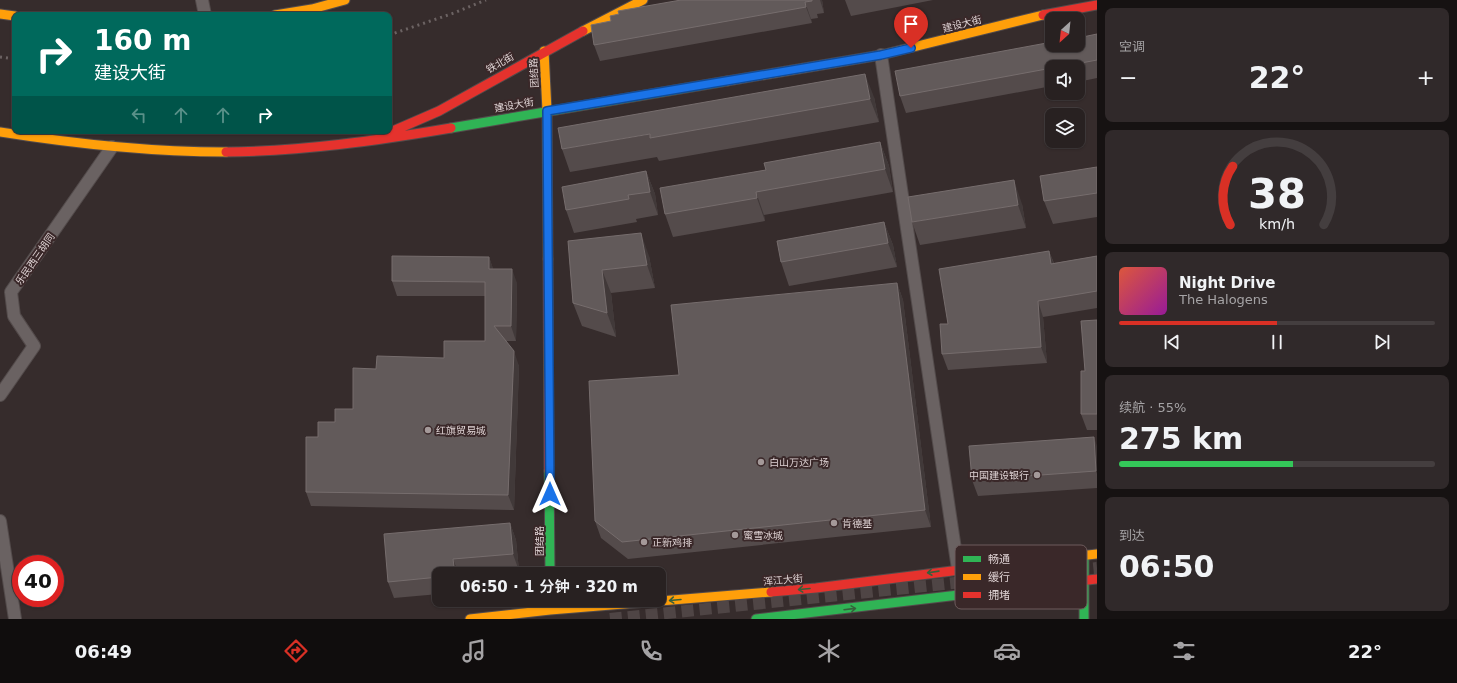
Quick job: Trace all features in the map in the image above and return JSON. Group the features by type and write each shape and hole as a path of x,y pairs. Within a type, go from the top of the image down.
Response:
{"main road":[{"path":"294,12 312,9 345,0"},
{"name":"铁北街","path":"392,131 439,111 544,51 643,0"},
{"name":"建设大街","path":"0,132 54,141 112,147 192,152 279,151 367,142 881,55 1043,15 1097,5"},
{"path":"0,14 12,16"},
{"name":"团结路","path":"544,51 547,111 550,567"},
{"name":"铁北街","path":"367,142 386,134"},
{"name":"浑江大街","path":"1087,556 1097,554"},
{"name":"浑江大街","path":"470,619 550,614 816,588 955,569"},
{"path":"1087,580 1097,579"},
{"path":"756,619 822,616 955,598"},
{"path":"550,614 557,619"}],"street":[{"path":"202,0 204,12"},
{"path":"881,55 955,549"},
{"name":"乐民西三胡同","path":"0,394 34,346 14,316 12,292 112,147"},
{"path":"0,521 15,619"}],"building":[{"path":"681,0 812,1 805,2 806,7 594,45 591,25 611,21 610,16 619,14 618,11"},
{"path":"1097,34 1097,60 1085,62 1085,60 1045,60 1045,69 900,96 895,71 1045,43 1045,52 1085,52 1085,37"},
{"path":"865,74 870,99 650,138 650,134 562,149 558,128"},
{"path":"880,142 885,169 756,192 757,198 665,214 660,188 766,170 764,163"},
{"path":"1097,167 1097,193 1044,201 1040,176"},
{"path":"646,171 650,192 628,195 629,199 566,210 562,187"},
{"path":"1014,180 1018,205 912,222 908,197"},
{"path":"884,222 888,243 781,262 777,241"},
{"path":"641,233 647,265 602,270 607,313 573,303 568,241"},
{"path":"1049,251 1051,264 1097,256 1097,291 1038,301 1041,347 942,354 940,324 948,324 939,269"},
{"name":"红旗贸易城","path":"392,256 489,257 489,269 512,269 511,326 494,326 514,351 508,495 306,492 306,437 318,437 318,422 335,422 335,409 353,409 353,368 376,369 377,356 444,358 444,341 485,341 485,282 392,281"},
{"name":"白山万达广场","path":"897,283 925,510 622,542 595,521 589,381 679,375 671,305"},
{"path":"1097,320 1097,414 1081,414 1081,371 1085,371 1081,321"},
{"path":"1094,437 1096,471 972,480 969,446"},
{"path":"510,523 513,554 453,559 454,567 432,567 432,578 388,582 384,534"}],"tunnel":[{"path":"1087,569 1097,568"},
{"path":"610,619 955,583"}],"railway":[{"path":"392,34 454,13 486,0"},
{"path":"0,57 12,59"}],"traffic: fast":[{"path":"451,128 727,81"},
{"path":"549,471 550,567"},
{"path":"756,619 955,595"},
{"path":"1084,609 1084,619"}],"traffic: slow":[{"path":"294,12 312,9 345,0"},
{"path":"583,31 643,0"},
{"path":"0,14 12,16"},
{"path":"727,81 881,55 1043,15"},
{"path":"544,51 547,111 548,259"},
{"path":"0,132 12,134"},
{"path":"14,134 141,149 226,152"},
{"path":"1087,555 1097,554"},
{"path":"470,619 550,610 771,592"}],"traffic: jam":[{"path":"1043,15 1097,5"},
{"path":"393,131 439,111 583,31"},
{"path":"226,152 283,150 395,137 451,128"},
{"path":"548,259 549,471"},
{"path":"771,592 816,588 955,571"},
{"path":"1087,580 1097,579"}],"place":[{"name":"红旗贸易城","path":"428,430"},
{"name":"白山万达广场","path":"761,462"},
{"name":"中国建设银行","path":"1037,475"},
{"name":"肯德基","path":"834,523"},
{"name":"蜜雪冰城","path":"735,535"},
{"name":"正新鸡排","path":"644,542"}],"route":[{"path":"550,494 547,111 881,55 911,48"}]}
